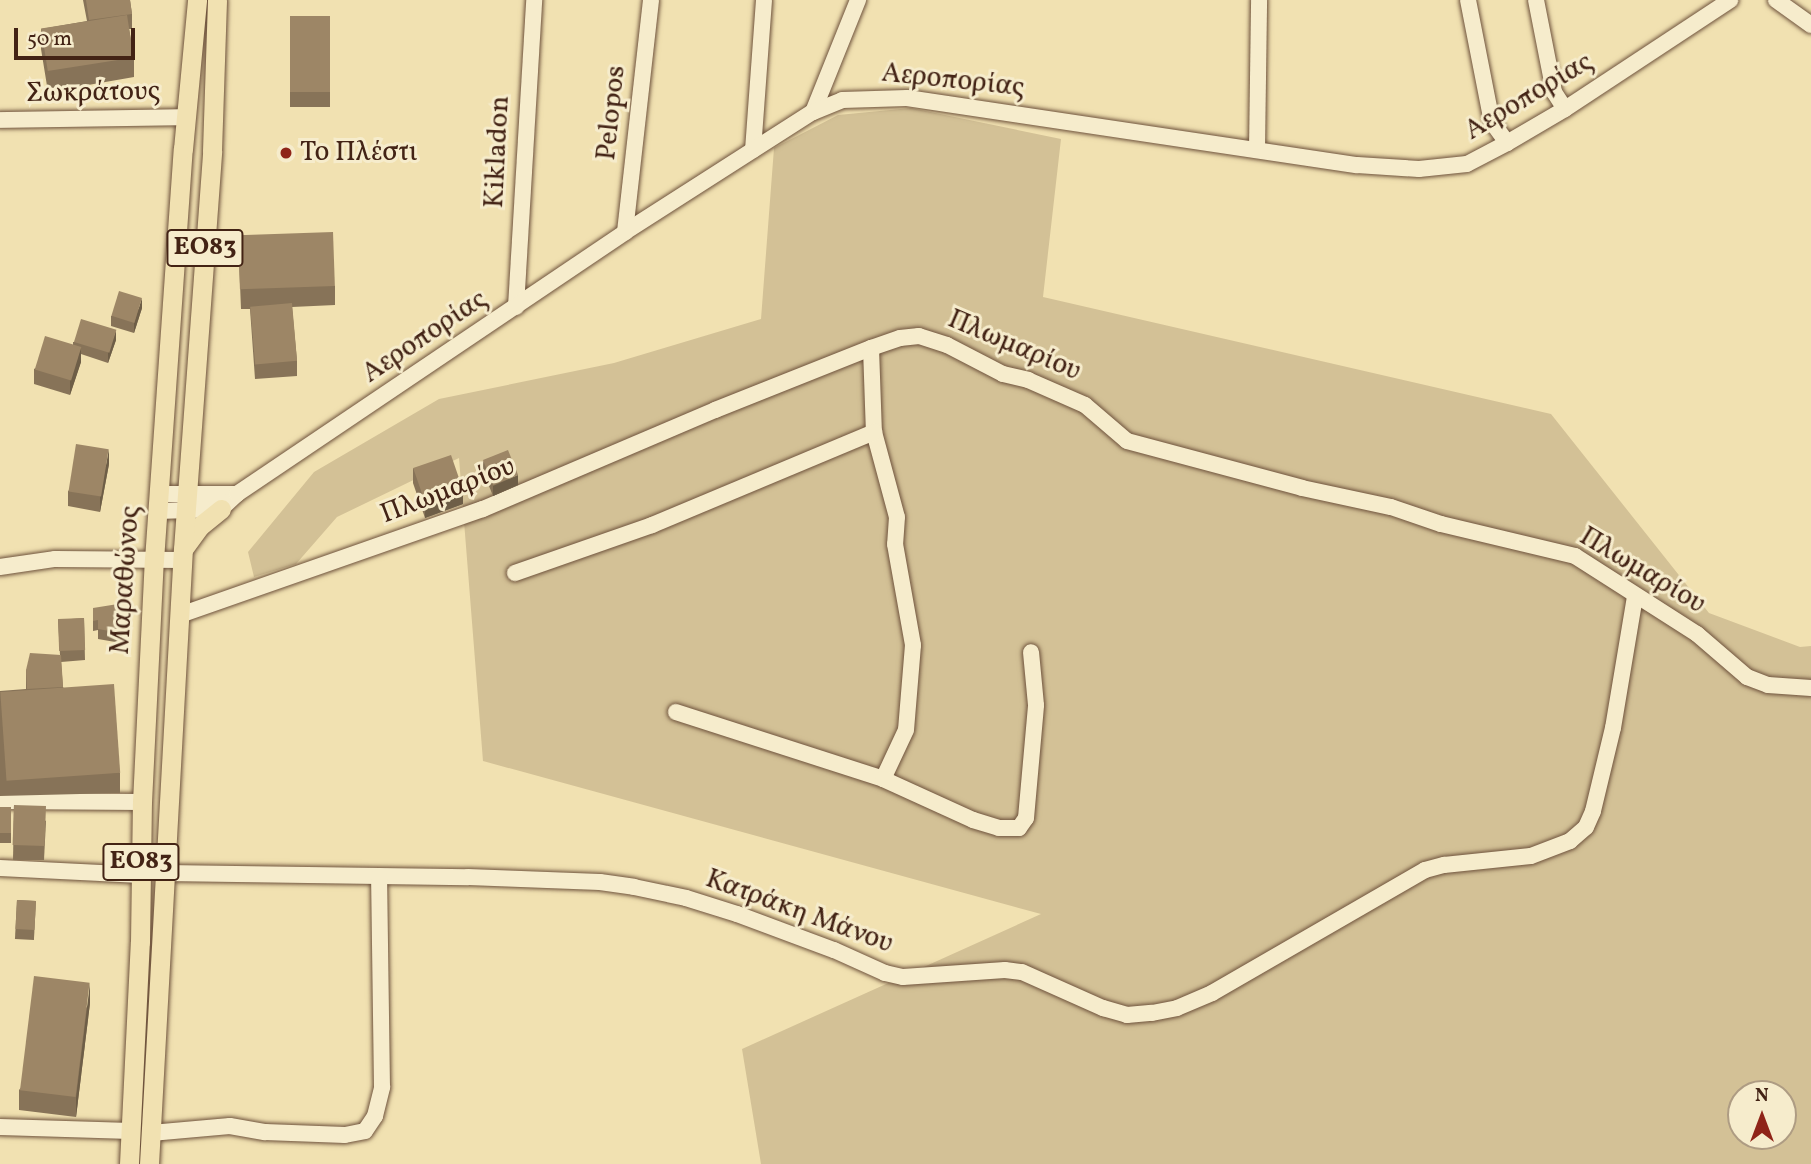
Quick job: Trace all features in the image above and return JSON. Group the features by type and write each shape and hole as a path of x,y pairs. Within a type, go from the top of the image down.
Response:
{"main road":[{"name":"Μαραθώνος","path":"149,1164 141,1132 142,802 154,560 197,0"},
{"name":"Μαραθώνος","path":"129,1164 141,1132 165,873 186,503 212,151 217,0"},
{"path":"183,555 200,526 221,509"}],"street":[{"name":"Kikladon","path":"516,307 534,0"},
{"name":"Pelopos","path":"625,232 651,0"},
{"path":"753,150 764,0"},
{"path":"814,111 858,0"},
{"path":"1257,150 1259,0"},
{"path":"1468,0 1492,122 1507,143"},
{"path":"1536,0 1554,92 1565,109"},
{"name":"Αεροπορίας","path":"221,509 237,494 625,232 814,111 842,100 907,98 1357,165 1419,169 1467,164 1565,109 1730,0"},
{"path":"1776,0 1811,25"},
{"name":"Σωκράτους","path":"0,120 187,117"},
{"name":"Πλωμαρίου","path":"180,615 483,509 715,410 871,348 900,338 919,336 947,345 1003,374 1028,380 1086,405 1128,440 1302,488 1391,506 1441,524 1575,556 1697,634 1747,677 1768,685 1811,688"},
{"path":"871,348 874,432 897,517 895,544 913,645 906,730 883,779"},
{"path":"515,572 652,525 874,432"},
{"path":"186,503 237,494"},
{"path":"159,503 186,503 221,509"},
{"path":"0,568 55,559 154,560 183,555"},
{"name":"Κατράκη Μάνου","path":"165,873 561,880 634,887 686,898 737,914 834,950 886,973 932,976 1005,970 1022,972 1102,1008 1127,1015 1177,1008 1212,993 1425,870 1444,865 1531,856 1570,841 1586,827 1596,801 1613,728 1634,596"},
{"path":"676,712 883,779 973,820 999,828 1019,828 1026,818 1036,705 1031,652"},
{"path":"0,801 142,802"},
{"path":"0,868 141,875"},
{"path":"0,1127 141,1132 230,1126 345,1135 365,1131 374,1116 382,1087 379,876"}],"shaded area":[{"path":"911,108 1061,139 1043,297 1551,414 1709,613 1800,647 1811,646 1811,1164 761,1164 742,1049 1041,914 483,761 459,458 337,517 296,564 254,577 248,552 314,472 439,399 614,363 761,319 774,148 838,115"}],"building":[{"path":"86,0 130,0 132,14 89,20"},
{"path":"127,15 134,57 48,71 41,29"},
{"path":"290,16 330,16 330,92 290,92"},
{"path":"333,232 335,286 240,289 238,235"},
{"path":"119,291 142,298 134,323 111,316"},
{"path":"292,303 297,361 255,364 250,307"},
{"path":"81,319 116,330 109,353 74,342"},
{"path":"45,336 81,347 71,381 35,369"},
{"path":"76,444 109,449 101,497 68,491"},
{"path":"508,450 518,475 493,485 483,460"},
{"path":"451,455 463,489 425,502 413,468"},
{"path":"118,604 121,633 98,629 98,620 93,621 93,608"},
{"path":"84,618 85,650 59,651 58,619"},
{"path":"30,653 61,655 63,687 27,689 26,670"},
{"path":"114,684 120,773 6,781 0,692"},
{"path":"14,805 46,806 45,846 13,845"},
{"path":"0,807 11,807 11,833 0,833"},
{"path":"17,900 36,901 34,930 15,929"},
{"path":"34,976 90,983 76,1097 20,1090"}],"place":[{"name":"Το Πλέστι","path":"286,153"}]}
